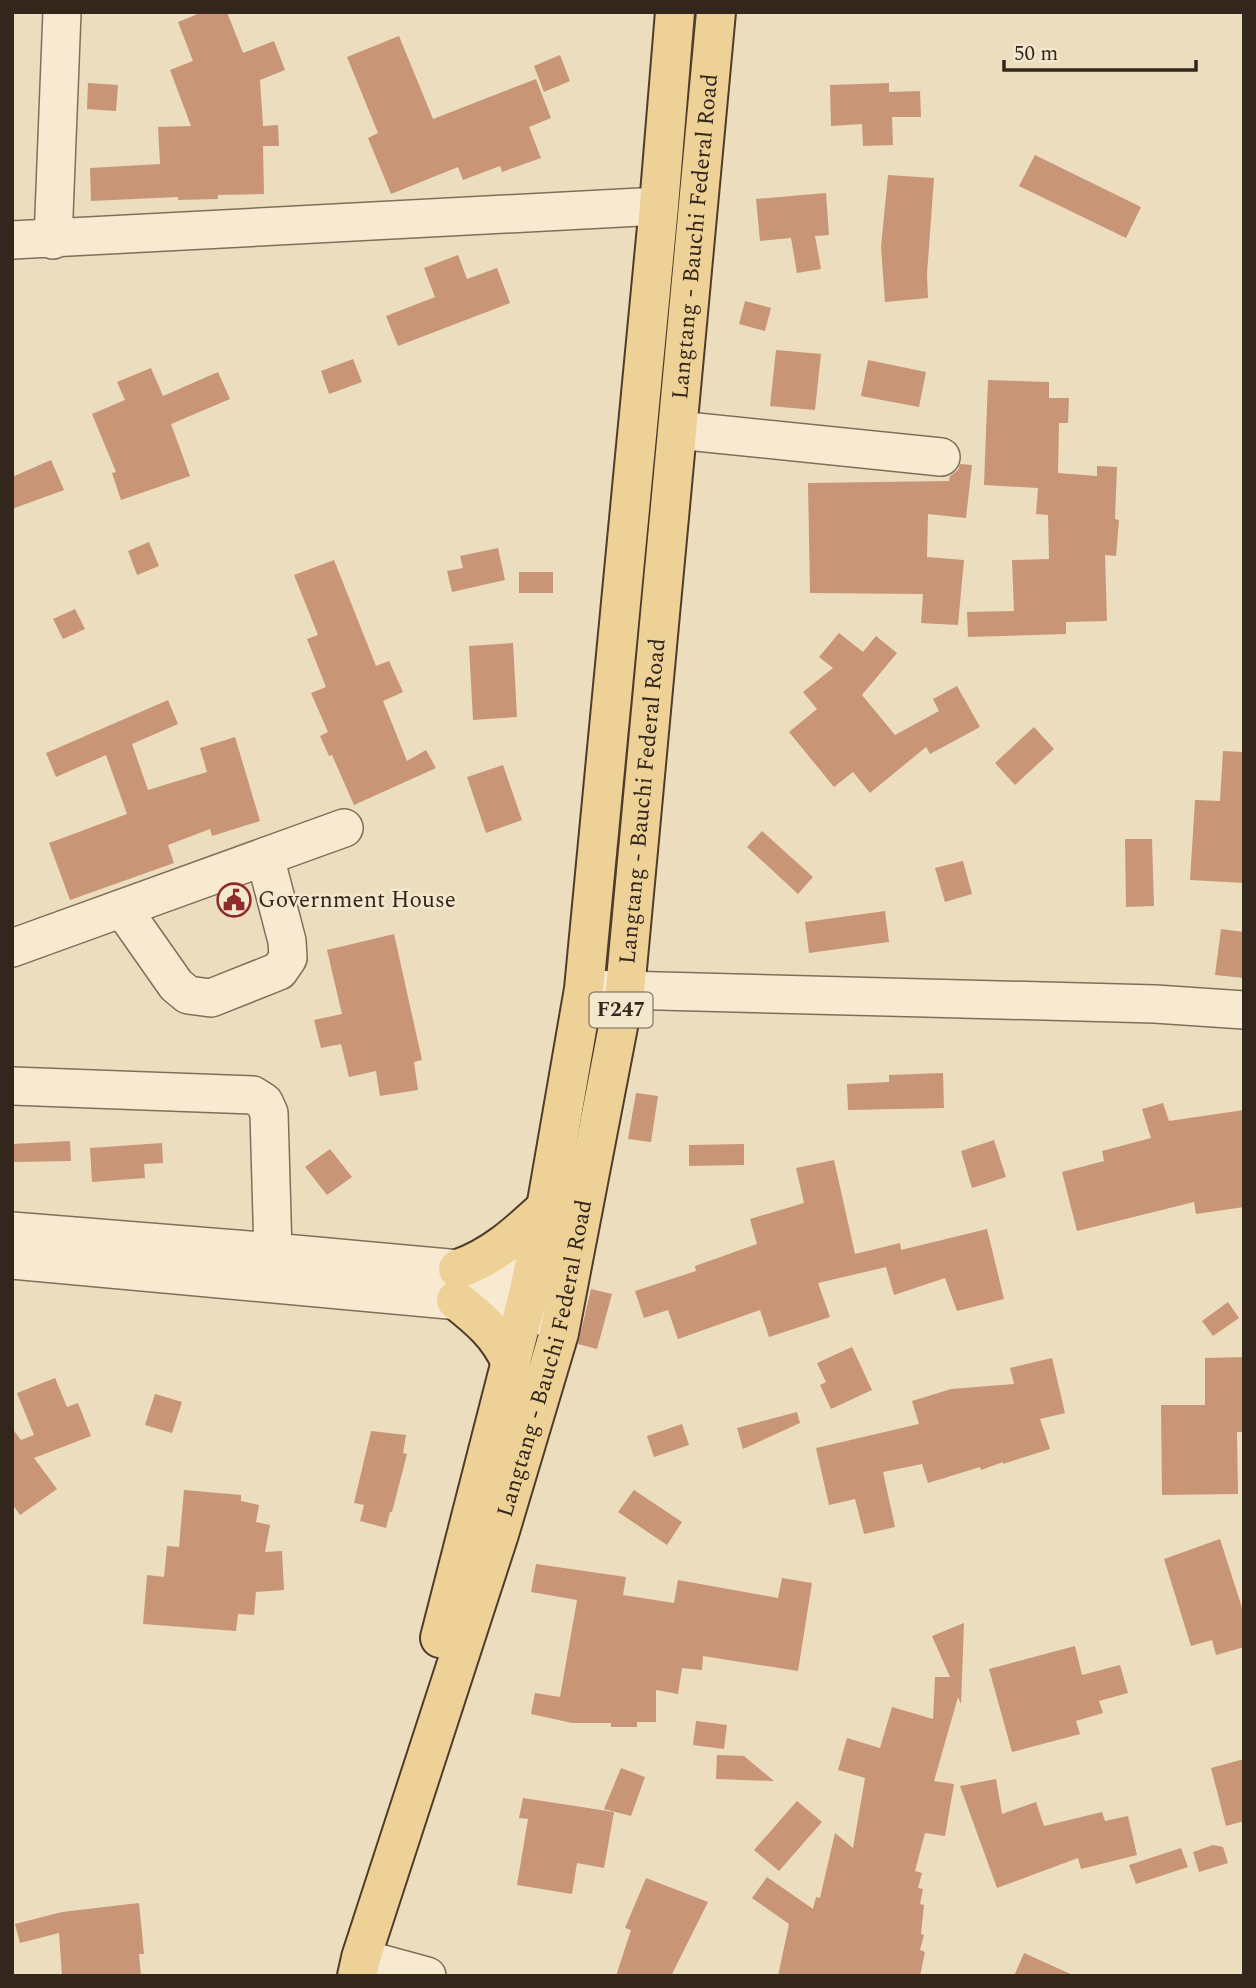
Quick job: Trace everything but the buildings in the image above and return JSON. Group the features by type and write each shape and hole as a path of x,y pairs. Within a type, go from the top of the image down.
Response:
{"main road":[{"name":"Langtang - Bauchi Federal Road","path":"357,1970 511,1363 520,1318 528,1295 584,989 659,206 674,12"},
{"name":"Langtang - Bauchi Federal Road","path":"357,1970 499,1534 555,1345 625,990 716,12"},
{"path":"511,1363 504,1346 457,1285 546,1208"}],"street":[{"path":"53,240 62,12"},
{"path":"12,240 53,240 659,206"},
{"path":"677,430 941,457"},
{"path":"12,948 344,828"},
{"path":"122,908 176,985 188,995 211,998 279,971 288,958 287,941 265,857"},
{"path":"584,989 1155,1004 1244,1010"},
{"path":"12,1086 253,1095 264,1102 269,1114 273,1252"},
{"path":"12,1231 273,1252 457,1285"},
{"path":"528,1295 574,1259"},
{"path":"12,1260 457,1285 503,1273 520,1284 528,1295 555,1345"},
{"path":"357,1970 427,1976"}],"place":[{"name":"Government House","path":"234,900"}]}
